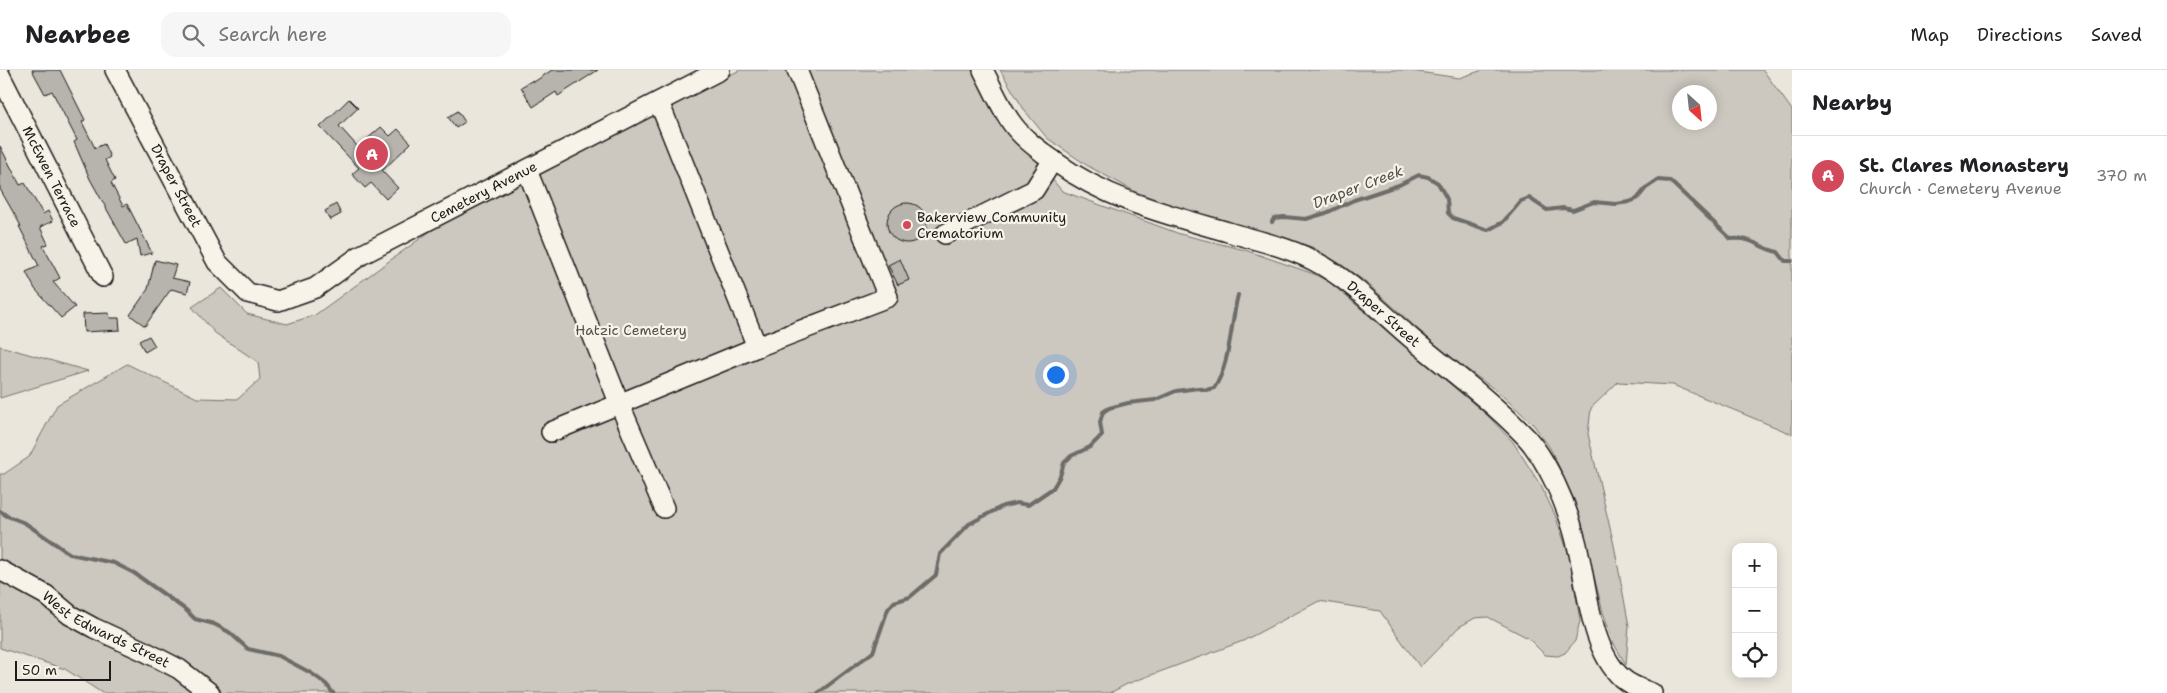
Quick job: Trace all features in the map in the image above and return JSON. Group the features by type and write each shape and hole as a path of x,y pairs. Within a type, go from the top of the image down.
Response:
{"street":[{"name":"Draper Street","path":"115,70 217,262 248,294"},
{"name":"Cemetery Avenue","path":"248,294 278,301 315,288 361,254 720,70"},
{"path":"551,432 757,347 888,297 797,70"},
{"name":"Draper Street","path":"983,70 1010,121 1031,144 1078,178 1136,206 1284,248 1332,270 1506,417 1535,448 1564,505 1576,539 1587,592 1602,648 1611,664 1622,677 1634,686 1652,693"},
{"name":"McEwen Terrace","path":"0,75 103,277"},
{"path":"659,102 757,347"},
{"path":"945,234 1034,190 1053,160"},
{"path":"527,170 620,405 664,508"},
{"name":"West Edwards Street","path":"0,570 46,595 70,615 179,669 210,693"}],"green space":[{"name":"Hatzic Cemetery","path":"740,70 972,70 1000,118 1062,191 1180,234 1245,250 1314,274 1329,282 1487,415 1513,442 1541,486 1555,515 1570,558 1580,621 1575,641 1565,653 1558,656 1545,655 1528,638 1488,617 1475,618 1459,627 1420,667 1380,611 1319,601 1243,641 1127,684 1110,693 220,693 178,657 78,612 0,561 0,474 4,474 29,457 57,405 127,364 197,398 238,399 260,379 258,362 215,333 192,307 221,288 247,314 287,324 315,315 447,219"},
{"path":"1000,70 1405,70 1459,78 1483,70 1763,70 1792,110 1792,434 1673,385 1618,382 1591,408 1588,434 1614,545 1629,626 1626,665 1613,642 1603,612 1575,501 1550,448 1533,424 1497,391 1443,352 1367,283 1312,247 1200,215 1136,192 1088,166 1047,138 1025,111"},
{"path":"0,346 88,371 0,398"},
{"path":"0,577 160,667 198,693 102,693 65,669 0,648"}],"building":[{"path":"32,70 60,70 85,120 82,122 95,148 104,144 110,157 105,160 115,180 111,183 123,206 127,204 152,253 140,256 137,239 126,244 90,179 74,142 77,140 52,91 45,94"},
{"path":"552,70 598,70 558,96 556,92 533,107 521,87 533,80 534,82"},
{"path":"349,99 358,108 339,126 358,147 381,127 390,136 398,129 411,143 382,171 398,188 386,199 371,183 365,188 352,174 359,168 320,127"},
{"path":"458,111 465,122 456,128 448,117"},
{"path":"0,146 20,185 25,183 43,214 48,211 53,221 40,227 48,244 43,246 60,278 53,282 75,307 61,318 35,289 26,272 39,266 19,226 21,226 0,189"},
{"name":"Bakerview Community Crematorium","path":"907,203 921,209 927,223 921,237 907,243 893,237 887,223 893,209"},
{"path":"336,204 341,214 330,220 325,211"},
{"path":"900,259 909,280 898,285 888,265"},
{"path":"155,260 176,265 172,278 190,282 187,293 171,289 145,326 130,315 148,289"},
{"path":"109,313 110,318 119,318 120,330 84,332 83,314"},
{"path":"149,336 155,346 145,352 139,341"}],"waterway":[{"name":"Draper Creek","path":"1272,222 1274,218 1306,219 1326,213 1354,200 1399,185 1419,175 1428,177 1438,183 1447,199 1448,213 1453,218 1488,230 1503,222 1521,201 1529,198 1547,210 1563,208 1573,210 1594,202 1616,204 1629,202 1637,199 1646,188 1658,180 1670,181 1731,239 1751,241 1778,252 1785,261 1792,261"},
{"name":"Draper Creek","path":"818,693 873,652 888,609 894,602 910,597 936,575 940,554 969,524 1003,506 1017,503 1028,505 1053,488 1060,476 1064,463 1071,456 1090,447 1102,435 1100,422 1103,412 1109,408 1128,403 1155,400 1176,391 1214,388 1224,368 1238,295"},
{"name":"Draper Creek","path":"0,511 25,523 70,554 114,563 134,573 186,610 195,619 214,624 229,632 248,649 279,656 311,673 326,684 333,693"}],"place":[{"name":"St. Clares Monastery","path":"372,154"},
{"name":"Bakerview Community Crematorium","path":"907,225"}]}
